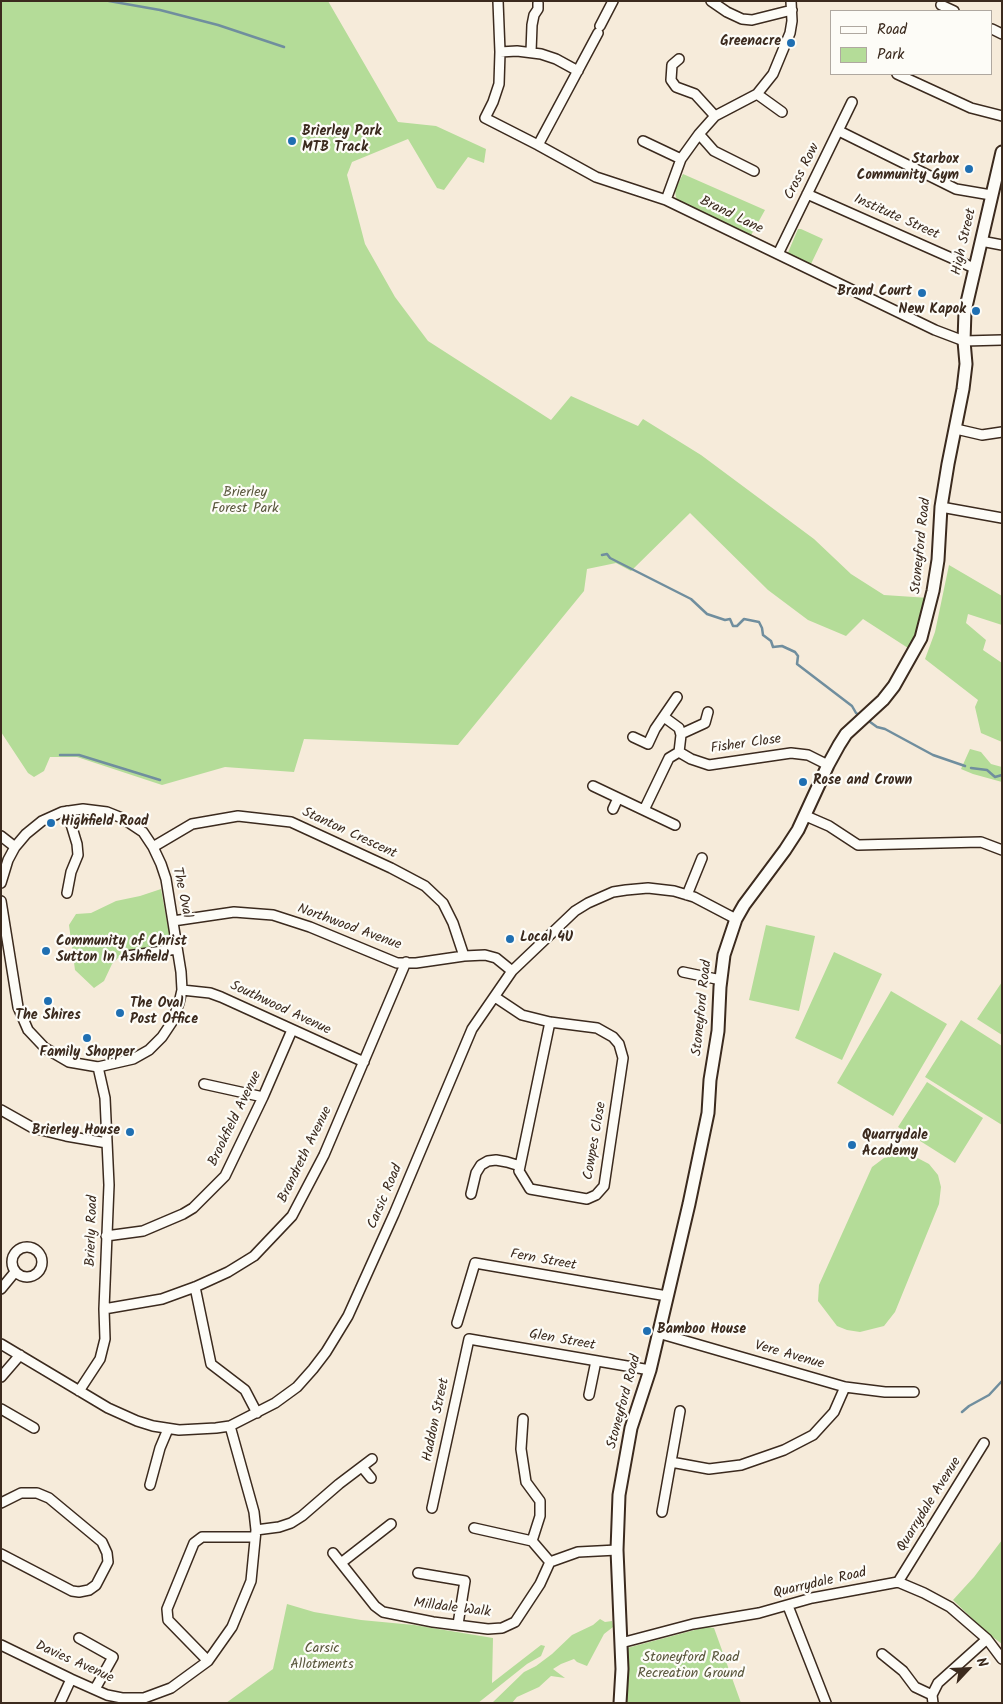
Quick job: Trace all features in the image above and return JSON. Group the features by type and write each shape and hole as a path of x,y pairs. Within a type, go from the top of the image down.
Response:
{"main road":[{"name":"High Street","path":"964,341 965,311 1002,152"},
{"name":"Stoneyford Road","path":"620,1703 622,1669 617,1550 619,1496 630,1437 650,1370 708,1113 710,1080 718,1031 724,955 736,919 744,905 786,850 806,816 838,745 858,722 883,700 894,686 921,638 929,610 938,560 941,507 956,430 966,364 964,341"}],"street":[{"path":"498,1 500,52 531,52 551,57 578,72"},
{"path":"538,145 578,72 613,1"},
{"path":"666,200 681,159 699,134 715,116 757,94 773,74 787,42 792,21 791,5 752,20 742,19 721,9 711,1"},
{"path":"531,52 532,25 534,15 538,9 538,3"},
{"path":"941,5 952,10"},
{"name":"Brand Lane","path":"500,52 498,84 493,102 485,118 596,177 666,200 935,330 964,341"},
{"path":"679,59 672,65 672,80 676,87 695,94 715,116"},
{"path":"899,75 971,108 1002,116"},
{"path":"757,94 782,112"},
{"name":"Cross Row","path":"778,254 852,102"},
{"path":"839,131 956,189 992,196"},
{"path":"699,134 714,151 754,171"},
{"path":"643,141 681,159"},
{"name":"Institute Street","path":"807,194 974,268"},
{"path":"980,241 1002,245"},
{"path":"964,341 1002,340"},
{"path":"956,430 982,435 1002,432"},
{"path":"941,507 1002,518"},
{"path":"633,737 648,744 677,697"},
{"path":"681,734 705,723 708,712"},
{"path":"644,810 669,758 679,752 681,734 679,728 664,717"},
{"name":"Fisher Close","path":"679,752 690,759 708,764 800,753 808,754 828,765"},
{"path":"593,786 676,825"},
{"path":"613,809 618,798"},
{"name":"The Oval","path":"1,883 8,860 15,847 34,826 67,811 96,810 122,818 142,832 153,847 166,879 178,949 182,990 180,1003 172,1022 162,1037 152,1048 133,1059 98,1067 77,1064 60,1058 45,1048 28,1030 18,1007 6,959 1,901"},
{"path":"67,811 77,844 78,855 71,872 67,893"},
{"name":"Stanton Crescent","path":"153,847 192,824 238,816 291,822 391,868 425,886 443,903 453,923 464,956"},
{"path":"806,816 829,826 858,846 981,842 1002,850"},
{"path":"1,836 15,847"},
{"path":"687,895 702,858"},
{"name":"Carsic Road","path":"1,1344 108,1408 136,1421 168,1429 208,1429 230,1426 275,1403 297,1387 326,1352 348,1316 394,1214 472,1029 512,971 575,911 600,897 620,891 662,889 687,895 736,919"},
{"name":"Northwood Avenue","path":"173,921 234,912 273,915 310,927 397,963 416,963 485,955 496,958 512,971"},
{"path":"127,956 178,949"},
{"name":"Brandreth Avenue","path":"104,1309 162,1299 228,1272 254,1256 292,1216 324,1155 406,962"},
{"path":"683,972 721,980"},
{"name":"Southwood Avenue","path":"182,990 210,993 221,997 364,1062"},
{"name":"Cowpes Close","path":"495,997 522,1015 550,1022 596,1028 612,1037 619,1044 624,1058 604,1186 596,1195 587,1198 530,1189 519,1171 520,1166"},
{"path":"471,1194 476,1173 488,1161 496,1160 520,1166 550,1022"},
{"name":"Brookfield Avenue","path":"106,1236 143,1231 166,1222 193,1208 225,1176 263,1097 292,1030"},
{"name":"Brierly Road","path":"79,1391 100,1359 105,1339 104,1309 109,1186 105,1098 98,1067"},
{"path":"204,1084 263,1097"},
{"path":"1,1110 34,1128 107,1144"},
{"name":"Fern Street","path":"457,1322 475,1263 667,1296"},
{"path":"1,1288 16,1272"},
{"path":"195,1287 210,1364 245,1390 257,1413"},
{"name":"Vere Avenue","path":"658,1333 845,1387 885,1392 914,1392"},
{"name":"Glen Street","path":"469,1339 650,1370"},
{"name":"Haddon Street","path":"432,1508 469,1339"},
{"path":"1,1377 20,1355"},
{"path":"589,1395 596,1360"},
{"path":"671,1462 709,1469 741,1465 784,1450 813,1435 834,1412 845,1387"},
{"path":"1,1409 34,1428"},
{"path":"662,1512 680,1411"},
{"path":"523,1419 521,1449 526,1482 540,1502 540,1516 532,1541"},
{"name":"Davies Avenue","path":"1,1645 107,1695 122,1698 144,1698 171,1688 208,1661 232,1626 251,1581 255,1534 254,1512 230,1426"},
{"path":"150,1485 160,1448 168,1429"},
{"name":"Quarrydale Avenue","path":"898,1582 984,1443"},
{"path":"208,1661 168,1620 167,1609 194,1543 202,1537 255,1534 291,1523 372,1459"},
{"path":"362,1467 370,1478"},
{"path":"1,1503 21,1493 37,1493 48,1498 102,1542 107,1553 108,1562 96,1585 89,1590 80,1592 72,1591 1,1554"},
{"path":"341,1563 391,1524"},
{"path":"474,1528 532,1541 550,1562 578,1552 617,1550"},
{"name":"Milldale Walk","path":"333,1553 375,1606 383,1612 433,1622 488,1629 502,1628 515,1622 540,1584 550,1562"},
{"path":"418,1574 465,1581 458,1624"},
{"path":"898,1582 950,1607 987,1639 1002,1659"},
{"name":"Quarrydale Road","path":"621,1643 693,1624 728,1620 788,1606 812,1598 898,1582"},
{"path":"788,1606 826,1703"},
{"path":"79,1638 113,1657 95,1689"},
{"path":"882,1654 903,1672 915,1687 933,1699 938,1683 987,1639"},
{"path":"60,1703 71,1679"}],"green space":[{"name":"Brierley Forest Park","path":"1,1 328,1 398,122 436,126 486,149 484,163 468,157 444,190 437,188 408,139 352,162 347,175 365,244 395,297 428,341 551,420 571,396 638,426 643,419 701,455 814,539 851,574 884,595 929,598 919,626 908,648 863,619 846,636 808,620 768,590 690,513 631,571 616,563 587,569 584,591 458,745 304,739 294,772 225,767 162,785 77,757 50,757 44,771 34,777 28,773 1,732"},
{"path":"683,174 765,210 750,237 679,203 675,190"},
{"path":"798,229 823,239 810,266 787,255"},
{"path":"949,565 1002,596 1002,625 968,614 966,623 986,640 983,650 1002,663 1002,742 981,733 975,707 978,700 925,659 935,632"},
{"path":"970,749 981,752 991,764 1002,767 1002,782 961,769"},
{"path":"161,889 171,944 169,947 134,951 118,958 112,964 104,981 94,988 75,970 69,925 76,914 91,913 116,901"},
{"path":"766,925 815,936 799,1011 749,1000"},
{"path":"834,952 882,974 842,1060 795,1038"},
{"path":"1002,982 1002,1035 977,1019"},
{"path":"891,991 947,1024 893,1116 837,1083"},
{"path":"961,1020 1002,1046 1002,1125 925,1077"},
{"path":"927,1082 983,1118 955,1163 898,1127"},
{"path":"908,1153 929,1164 938,1175 941,1187 939,1204 895,1312 884,1326 860,1332 847,1330 837,1326 818,1301 819,1285 872,1167 884,1158"},
{"path":"1002,1540 1002,1644 986,1632 953,1600 974,1577"},
{"name":"Carsic Allotments","path":"287,1604 314,1612 361,1620 414,1625 493,1638 492,1683 541,1645 545,1646 541,1656 527,1664 478,1703 226,1703 273,1669"},
{"path":"600,1619 605,1622 612,1621 613,1627 604,1634 587,1666 574,1659 561,1664 553,1669 565,1678 551,1676 539,1687 517,1697 512,1703 492,1703 524,1672 552,1654 572,1635 593,1625"},
{"name":"Stoneyford Road Recreation Ground","path":"706,1627 714,1628 741,1703 625,1703 627,1648"}],"waterway":[{"path":"109,1 160,10 218,25 284,47"},
{"path":"602,555 607,554 610,558 691,599 707,614 725,620 730,619 733,626 737,626 744,619 759,622 763,635 771,641 773,647 782,646 795,652 798,656 797,664 852,706 856,713 861,716"},
{"path":"866,719 877,727 885,729 933,755 965,766"},
{"path":"60,755 79,755 160,780"},
{"path":"971,768 987,770 995,777 1002,775"},
{"path":"962,1412 989,1395 1002,1381"}],"place":[{"name":"Greenacre","path":"791,43"},
{"name":"Brierley Park MTB Track","path":"292,141"},
{"name":"Starbox Community Gym","path":"969,169"},
{"name":"Brand Court","path":"922,293"},
{"name":"New Kapok","path":"976,311"},
{"name":"Rose and Crown","path":"803,782"},
{"name":"Highfield Road","path":"51,823"},
{"name":"Local 4U","path":"510,939"},
{"name":"Community of Christ Sutton In Ashfield","path":"46,951"},
{"name":"The Shires","path":"48,1001"},
{"name":"The Oval Post Office","path":"120,1013"},
{"name":"Family Shopper","path":"87,1038"},
{"name":"Brierley House","path":"130,1132"},
{"name":"Quarrydale Academy","path":"852,1145"},
{"name":"Bamboo House","path":"647,1331"}]}
